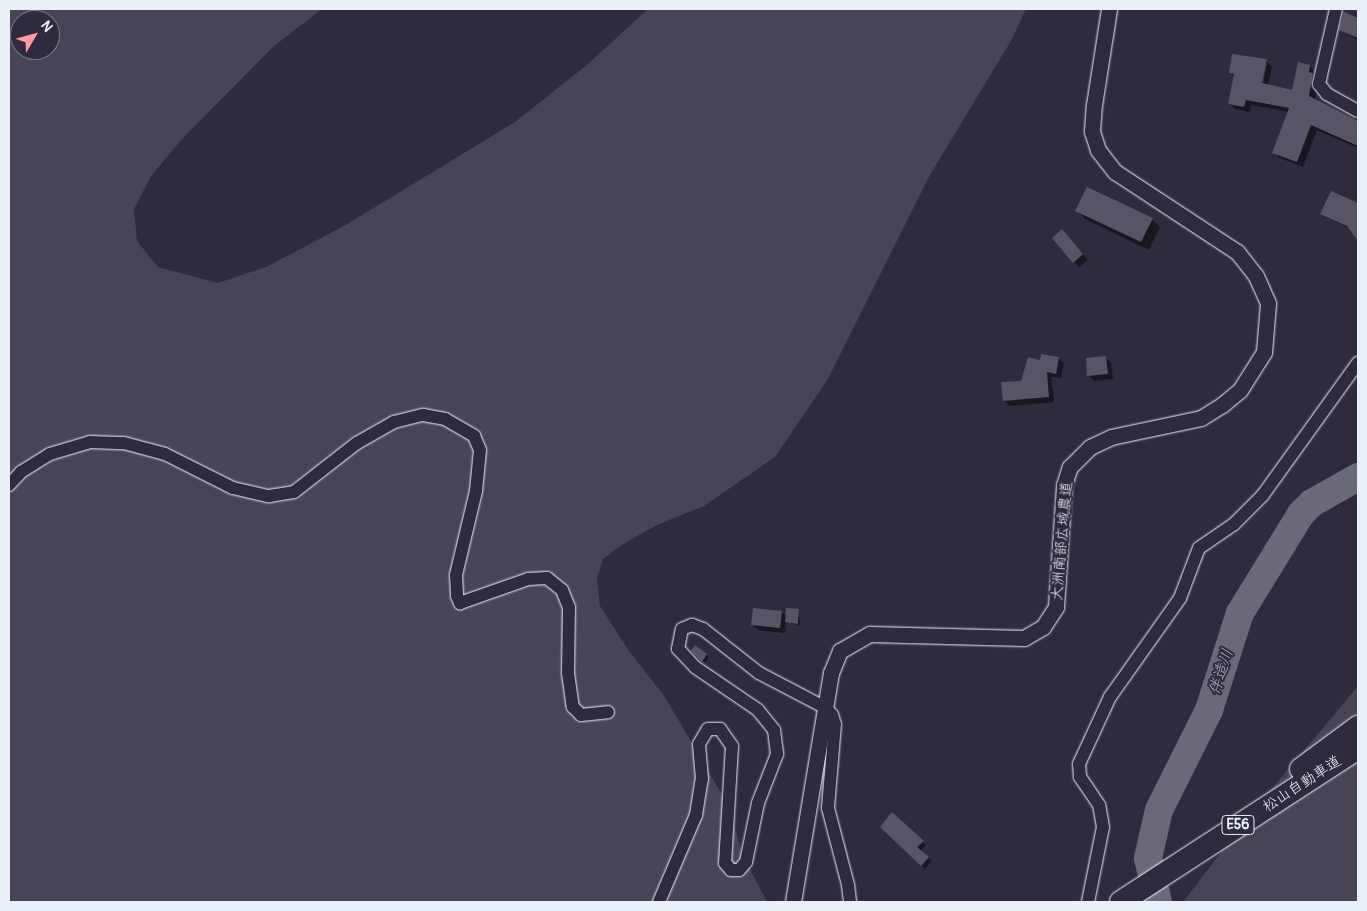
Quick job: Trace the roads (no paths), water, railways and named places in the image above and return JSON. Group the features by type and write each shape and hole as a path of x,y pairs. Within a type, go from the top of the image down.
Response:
{"highway":[{"path":"1121,902 1303,776 1358,726"},
{"name":"松山自動車道","path":"1303,776 1358,748"}],"street":[{"name":"大洲南部広域農道","path":"793,902 831,673 840,651 870,634 1024,638 1044,627 1056,607 1064,485 1070,466 1090,447 1111,437 1200,418 1222,405 1240,390 1264,352 1268,303 1256,276 1238,252 1115,172 1098,150 1092,131 1094,105 1109,9"},
{"path":"1336,9 1325,45 1319,84 1327,94 1358,111"},
{"path":"1088,902 1103,827 1099,805 1080,777 1079,764 1110,697 1180,598 1199,548 1234,524 1263,495 1358,363"},
{"path":"9,485 21,472 50,454 90,442 124,443 165,454 233,488 269,496 294,492 357,443 394,422 423,415 445,419 474,436 480,450 476,491 456,575 457,596 460,603 528,579 547,578 562,590 569,608 568,673 573,707 581,715 608,712"},
{"path":"659,902 696,815 702,779 698,744 708,729 720,729 732,746 725,863 731,870 738,870 746,862 758,803 777,754 774,730 758,710 695,667 678,649 682,629 692,625 703,629 759,673 826,708 835,724 828,808 848,885 850,902"}],"waterway":[{"name":"伴造川","path":"1158,902 1148,858 1159,810 1209,710 1240,613 1301,514 1312,503 1358,477"}]}
